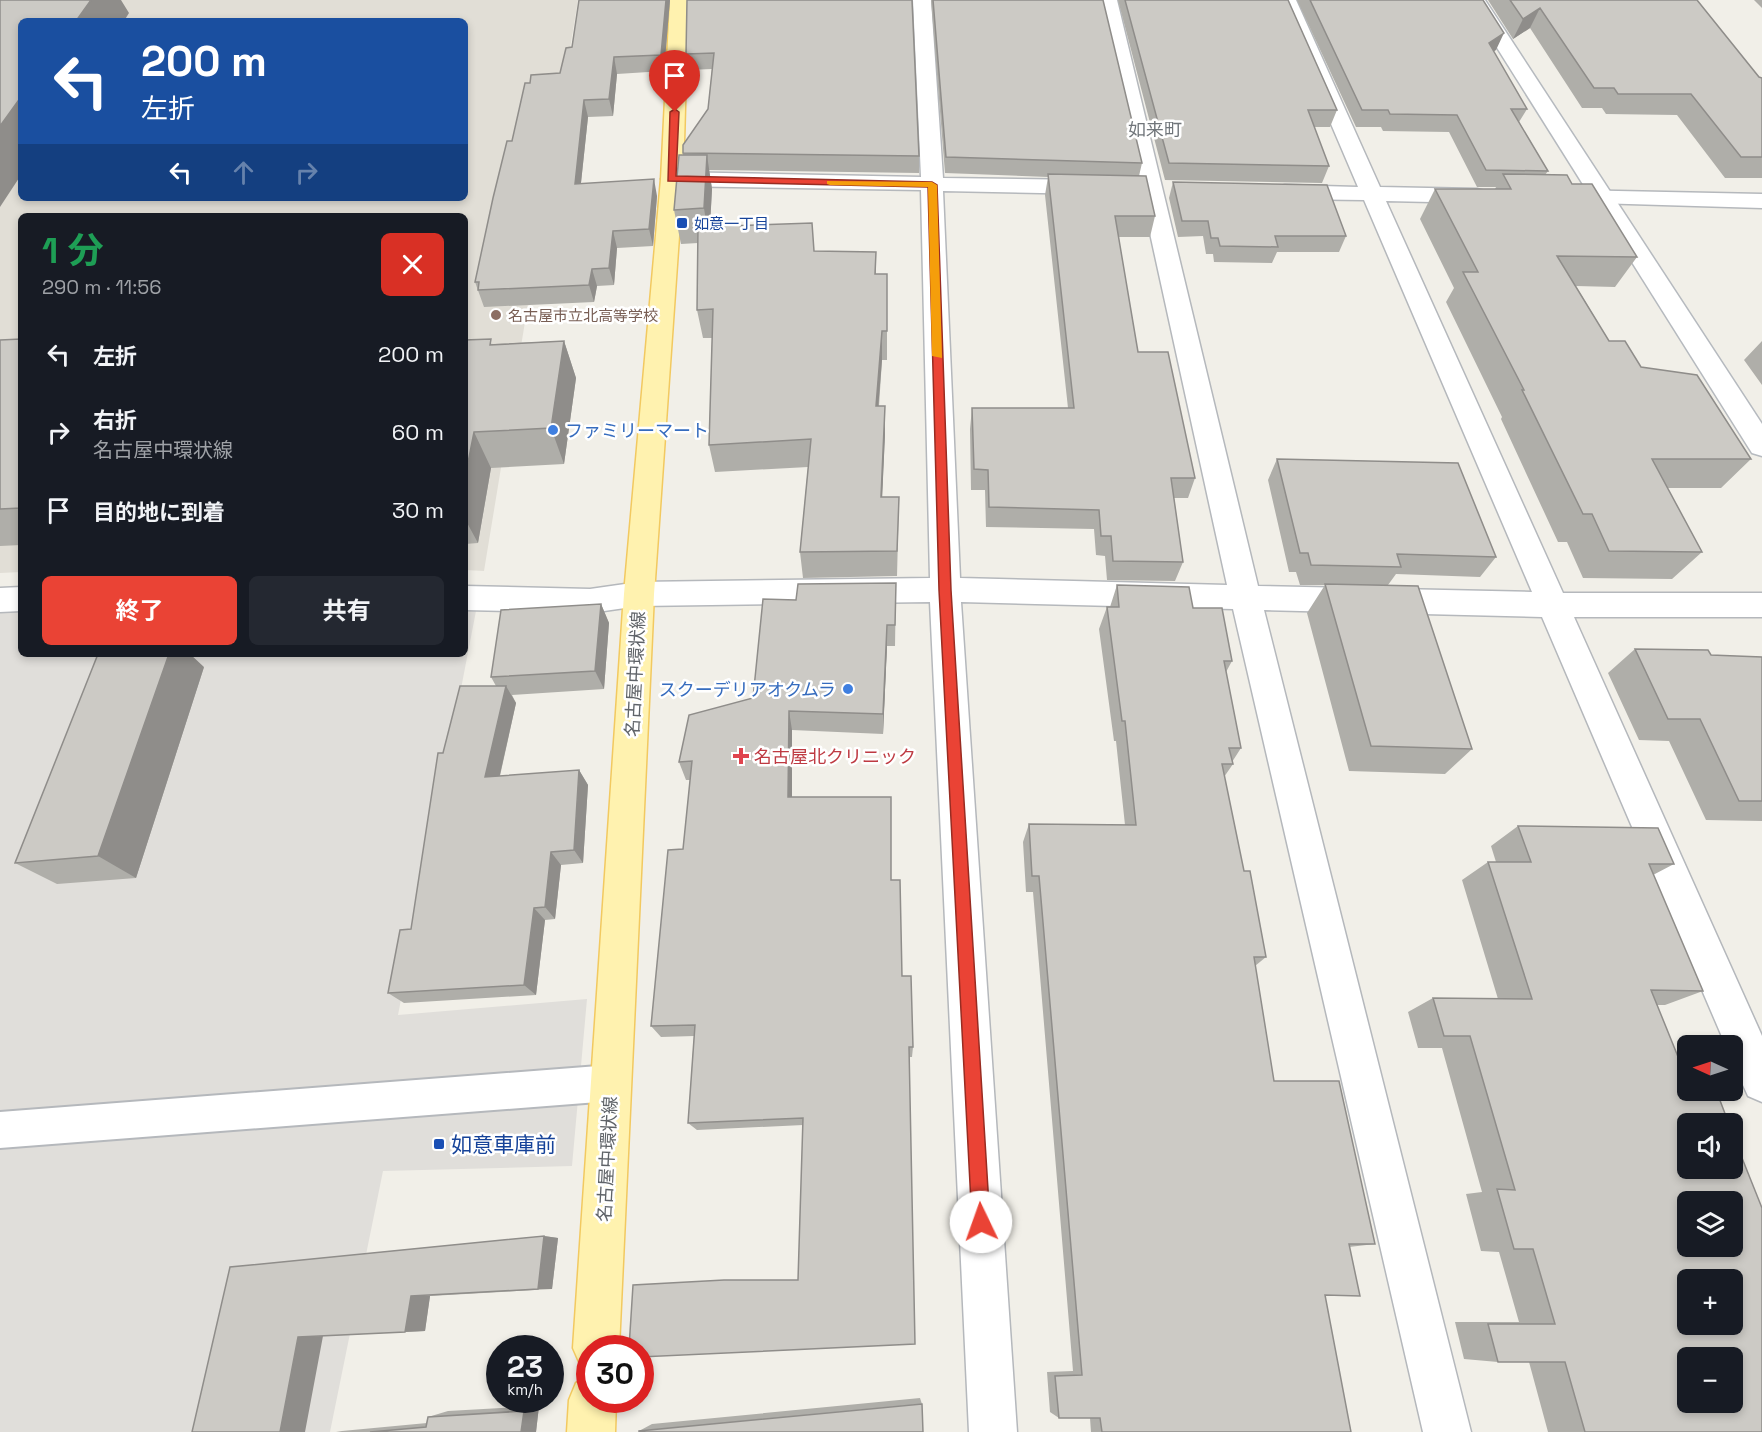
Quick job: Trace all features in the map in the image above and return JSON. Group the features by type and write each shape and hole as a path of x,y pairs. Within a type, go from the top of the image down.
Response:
{"main road":[{"name":"名古屋中環状線","path":"597,1335 639,594 672,179 679,0"},
{"path":"591,1432 592,1413"}],"street":[{"path":"922,0 932,185 945,590 993,1432"},
{"path":"1108,0 1245,596 1447,1432"},
{"path":"1287,0 1550,605 1762,1082"},
{"path":"1476,0 1762,446"},
{"path":"672,179 1107,188"},
{"path":"1268,191 1499,196"},
{"path":"1545,197 1762,201"},
{"path":"468,598 590,601 639,594 945,590 1550,605 1762,605"},
{"path":"0,600 18,599"}],"lane":[{"path":"0,1130 611,1083"}],"shaded area":[{"name":"名古屋市立北高等学校","path":"0,0 578,0 484,571 468,570 468,213 18,213 18,572 0,573"},
{"path":"18,611 18,657 467,657 398,1015 587,999 572,1166 383,1171 330,1432 0,1432 0,612"},
{"path":"468,611 476,611 468,652"}],"building":[{"path":"0,0 91,0 78,18 18,18 18,101 0,126"},
{"path":"579,0 666,0 661,55 614,57 609,99 584,100 575,184 654,179 649,229 613,231 609,268 592,269 589,285 478,290 479,282 475,282 493,198 507,141 512,141 525,83 530,83 531,75 560,73 566,48 572,47"},
{"path":"687,0 912,0 919,156 683,153 683,145 708,109 714,53 686,54"},
{"path":"933,0 1103,0 1142,163 946,157"},
{"path":"1125,0 1288,0 1337,110 1308,110 1329,166 1169,163"},
{"path":"1310,0 1483,0 1504,33 1489,43 1527,109 1511,109 1548,171 1486,170 1457,115 1390,114 1388,110 1362,110"},
{"path":"1510,0 1697,0 1762,78 1762,157 1741,157 1691,94 1618,94 1614,88 1594,88 1540,8 1523,19"},
{"path":"679,155 707,155 704,208 674,210"},
{"path":"1048,174 1146,176 1155,216 1115,216 1138,352 1168,352 1195,478 1171,478 1183,562 1113,561 1111,536 1101,536 1099,510 989,507 988,470 974,469 972,408 1074,408"},
{"path":"1503,174 1567,175 1572,184 1592,184 1637,257 1557,256 1609,341 1625,341 1641,367 1697,375 1751,459 1652,459 1702,552 1609,551 1592,514 1583,514 1522,390 1524,390 1463,272 1478,272 1435,189 1511,189"},
{"path":"1173,182 1327,185 1346,236 1275,236 1278,247 1220,246 1218,238 1211,238 1208,221 1182,221"},
{"path":"812,223 814,251 876,252 875,274 887,274 887,331 882,331 876,406 885,406 881,497 899,497 897,551 800,552 811,439 709,445 713,309 697,310 698,227"},
{"path":"18,339 18,508 0,509 0,340"},
{"path":"491,339 490,345 564,341 551,428 474,432 468,463 468,340"},
{"path":"1277,459 1458,463 1496,557 1397,554 1401,567 1311,565 1308,553 1300,553"},
{"path":"896,583 895,625 887,625 883,714 789,711 788,797 891,797 891,880 900,880 902,976 911,976 913,1047 909,1047 915,1344 654,1356 654,1335 630,1335 633,1285 724,1280 798,1280 803,1118 688,1123 695,1025 651,1026 668,850 683,849 692,761 679,762 689,715 753,698 763,599 796,600 798,584"},
{"path":"1325,584 1418,586 1472,749 1371,746"},
{"path":"1117,585 1189,587 1193,608 1222,608 1232,661 1224,661 1241,748 1229,748 1233,764 1222,764 1244,871 1250,871 1266,957 1254,957 1274,1081 1339,1081 1375,1244 1349,1244 1360,1296 1325,1295 1351,1432 1102,1432 1100,1418 1059,1418 1055,1376 1082,1375 1039,876 1032,876 1029,824 1136,825 1125,721 1122,721 1107,607 1119,607"},
{"path":"601,604 595,671 491,677 501,610"},
{"path":"1635,649 1708,650 1711,655 1762,657 1762,801 1739,801 1700,719 1668,719"},
{"path":"97,657 168,657 98,856 15,863"},
{"path":"460,686 506,686 485,777 579,770 574,850 551,852 545,907 534,908 524,985 388,993 400,930 411,929 438,753 443,753"},
{"path":"1518,826 1658,828 1674,864 1649,864 1703,991 1651,990 1677,1054 1677,1101 1720,1101 1725,1113 1677,1113 1677,1179 1743,1179 1743,1160 1762,1208 1762,1432 1585,1432 1565,1362 1498,1362 1488,1324 1555,1324 1533,1249 1514,1249 1497,1189 1515,1190 1470,1036 1444,1036 1433,998 1532,999 1488,862 1531,862"},
{"path":"544,1236 538,1289 411,1296 405,1332 298,1337 280,1432 192,1432 230,1267"},
{"path":"922,1404 923,1432 639,1432 639,1431"},
{"path":"524,1413 521,1432 370,1432 426,1427 428,1417"}],"slow traffic":[{"path":"830,183 932,185 938,356"}],"place":[{"name":"如意一丁目","path":"682,223"},
{"name":"名古屋市立北高等学校","path":"496,315"},
{"name":"ファミリーマート","path":"553,430"},
{"name":"スクーデリアオクムラ","path":"848,689"},
{"name":"名古屋北クリニック","path":"741,756"},
{"name":"如意車庫前","path":"439,1144"}],"district":[{"name":"如来町","path":"1155,129"}],"route":[{"path":"675,112 672,179 932,185 945,590 981,1222"}]}
